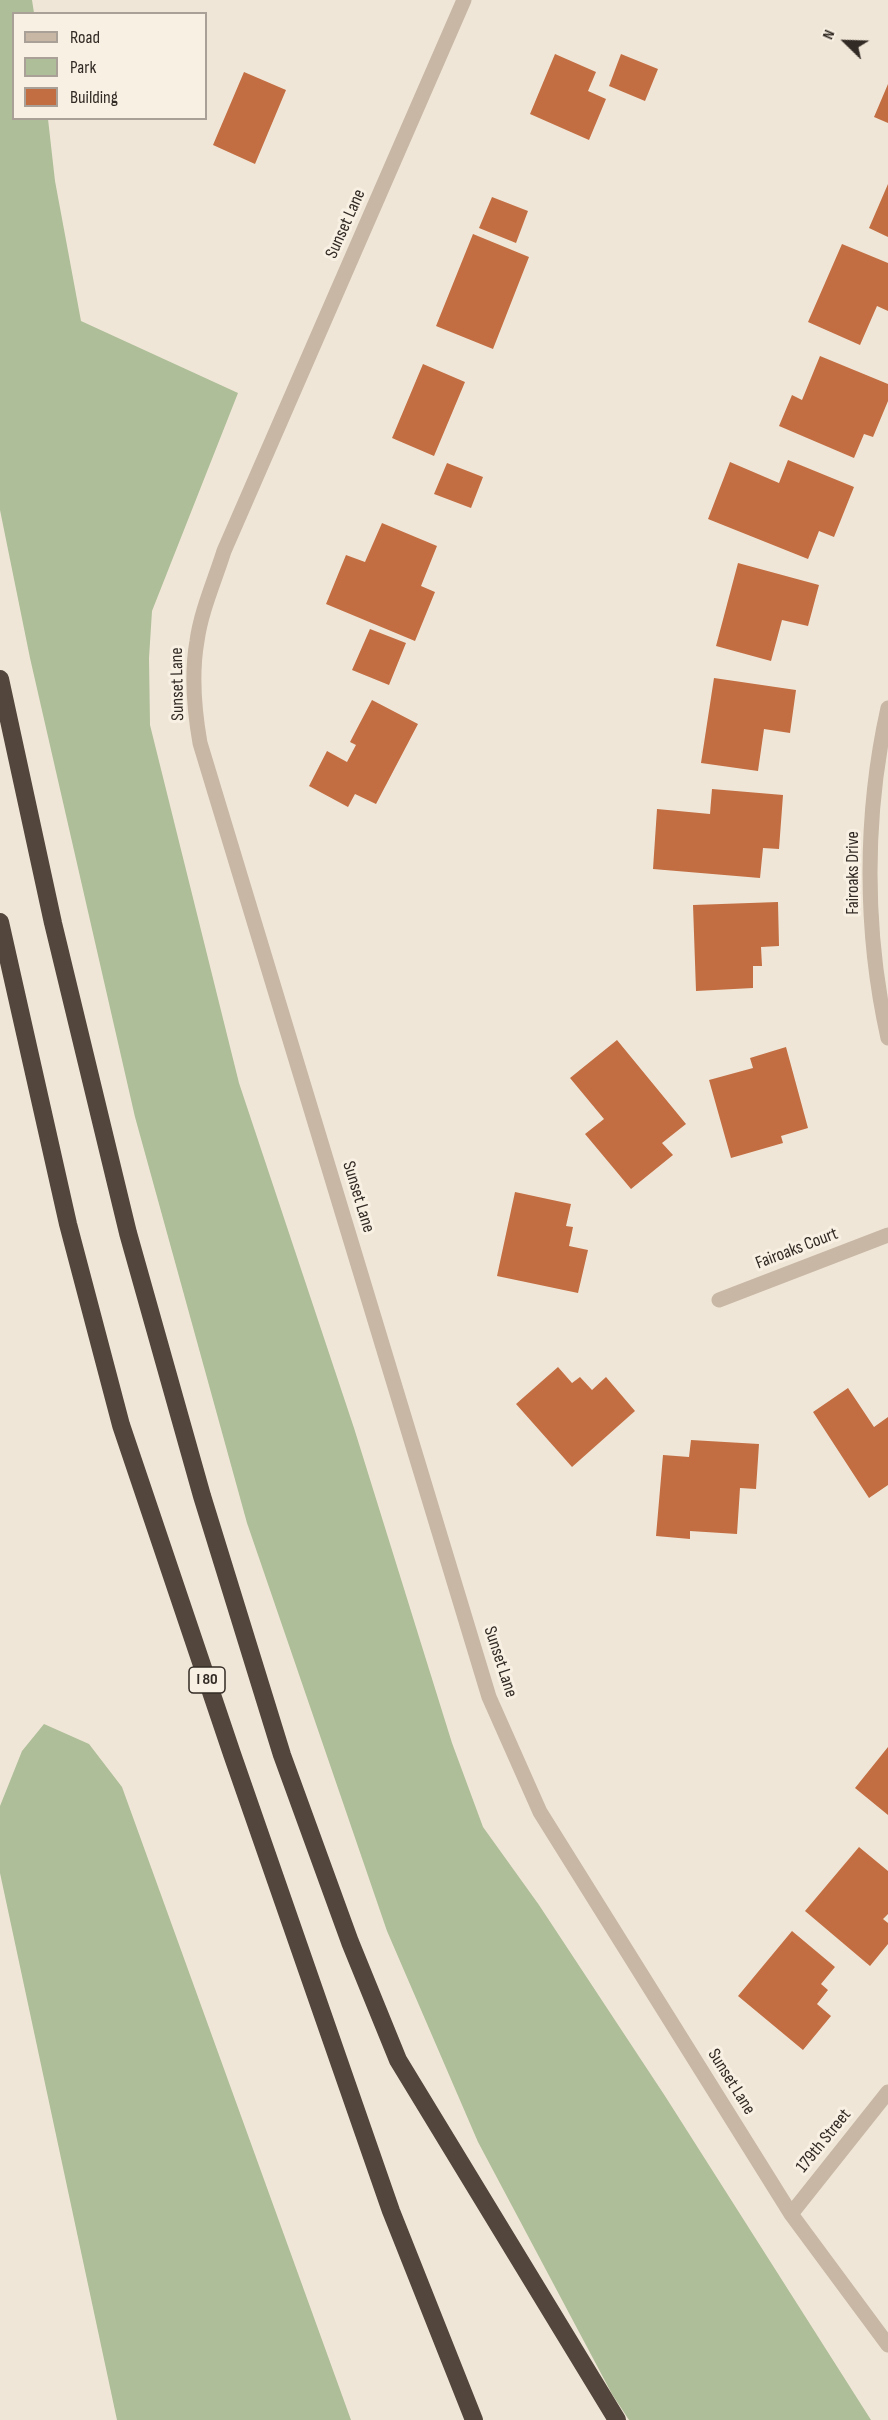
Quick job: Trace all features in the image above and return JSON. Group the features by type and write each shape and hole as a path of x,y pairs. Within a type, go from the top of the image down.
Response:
{"highway":[{"path":"0,679 53,923 128,1233 202,1496 282,1755 350,1942 398,2061 617,2420"},
{"name":"I 80","path":"0,922 68,1224 121,1425 228,1743 391,2211 474,2420"}],"street":[{"name":"Sunset Lane","path":"464,0 224,551 197,639 193,672 195,712 200,743 489,1696 540,1812 790,2214 888,2345"},
{"name":"Fairoaks Drive","path":"888,708 873,797 870,891 877,990 888,1038"},
{"name":"Fairoaks Court","path":"719,1300 888,1235"},
{"name":"179th Street","path":"790,2214 888,2092"}],"green space":[{"path":"0,0 32,0 34,12 12,12 12,120 48,120 55,181 81,321 238,393 152,611 149,658 150,725 239,1083 354,1428 452,1743 483,1827 539,1905 665,2096 871,2420 629,2420 612,2394 478,2142 387,1931 247,1523 135,1117 30,658 0,510"},
{"path":"44,1724 89,1744 122,1787 351,2420 117,2420 0,1873 0,1806 22,1751"}],"building":[{"path":"555,54 596,72 588,91 606,99 589,140 530,114"},
{"path":"621,54 658,69 645,101 609,86"},
{"path":"244,72 286,90 255,164 213,145"},
{"path":"888,84 888,123 874,117"},
{"path":"888,184 888,237 869,228"},
{"path":"492,197 528,211 516,243 479,228"},
{"path":"473,234 529,257 493,349 436,326"},
{"path":"842,244 888,263 888,311 877,306 860,345 808,322"},
{"path":"820,356 888,384 888,401 873,437 864,434 854,458 779,426 792,395 802,400"},
{"path":"423,364 465,382 434,456 392,438"},
{"path":"788,460 854,487 834,537 819,531 808,559 708,519 730,462 779,483"},
{"path":"447,463 483,477 471,508 434,494"},
{"path":"382,523 437,546 421,586 435,592 415,641 326,604 346,555 365,562"},
{"path":"738,563 819,585 808,626 782,620 771,661 716,646"},
{"path":"370,629 406,643 389,685 352,670"},
{"path":"714,678 796,690 790,733 764,729 758,771 701,763"},
{"path":"372,700 418,724 376,804 355,794 348,807 309,786 327,751 347,762 356,745 350,742"},
{"path":"712,789 783,795 779,849 763,848 760,878 653,869 657,809 710,814"},
{"path":"778,902 779,946 761,947 762,966 753,966 753,988 696,991 693,905"},
{"path":"617,1040 686,1124 662,1143 673,1155 631,1189 585,1134 604,1119 570,1078"},
{"path":"786,1047 808,1128 781,1136 783,1143 731,1158 709,1080 753,1068 750,1058"},
{"path":"515,1192 571,1204 566,1226 573,1227 569,1246 588,1250 578,1293 497,1276"},
{"path":"558,1367 572,1383 580,1377 592,1390 606,1377 635,1411 572,1467 516,1404"},
{"path":"848,1388 874,1427 888,1417 888,1485 869,1498 813,1412"},
{"path":"691,1440 759,1444 756,1489 740,1488 737,1534 690,1531 690,1539 656,1536 663,1455 689,1457"},
{"path":"888,1747 888,1815 855,1788"},
{"path":"859,1847 888,1871 888,1914 883,1919 888,1923 888,1944 870,1966 805,1911"},
{"path":"792,1931 835,1967 821,1984 828,1990 817,2004 831,2016 803,2050 738,1996"}]}
